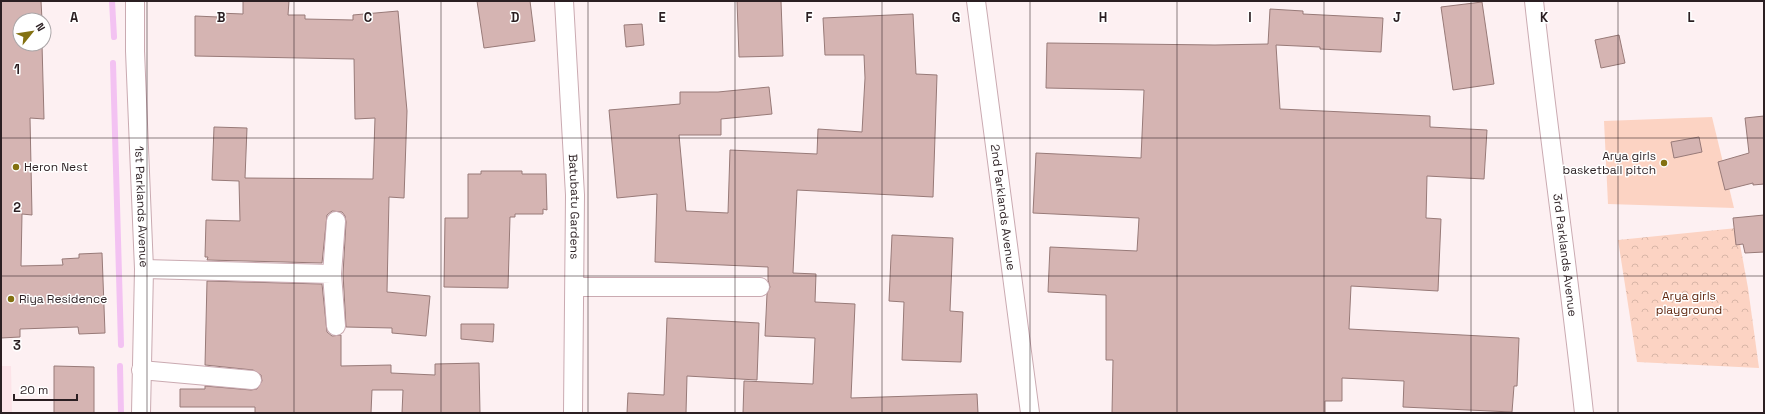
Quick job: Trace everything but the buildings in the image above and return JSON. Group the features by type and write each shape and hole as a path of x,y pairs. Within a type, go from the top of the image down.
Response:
{"street":[{"name":"1st Parklands Avenue","path":"135,1 135,51 144,269 141,413"},
{"name":"Batubatu Gardens","path":"564,1 575,195 575,287 572,413"},
{"name":"2nd Parklands Avenue","path":"976,1 1030,413"},
{"name":"3rd Parklands Avenue","path":"1534,1 1545,102 1572,305 1584,413"},
{"path":"336,221 332,274 336,326"},
{"path":"144,269 332,274"},
{"path":"575,287 760,287"},
{"path":"141,370 252,380"}],"shaded area":[{"path":"1,366 11,366 12,413 1,413"}],"green space":[{"name":"Arya girls basketball pitch","path":"1712,117 1734,208 1608,204 1604,121"},
{"name":"Arya girls playground","path":"1737,228 1748,288 1759,368 1637,362 1618,240"}],"waterway":[{"path":"112,1 114,37"},
{"path":"113,63 121,345"},
{"path":"120,366 121,413"}],"place":[{"name":"Arya girls basketball pitch","path":"1664,163"},
{"name":"Heron Nest","path":"16,167"},
{"name":"Riya Residence","path":"11,299"}]}
